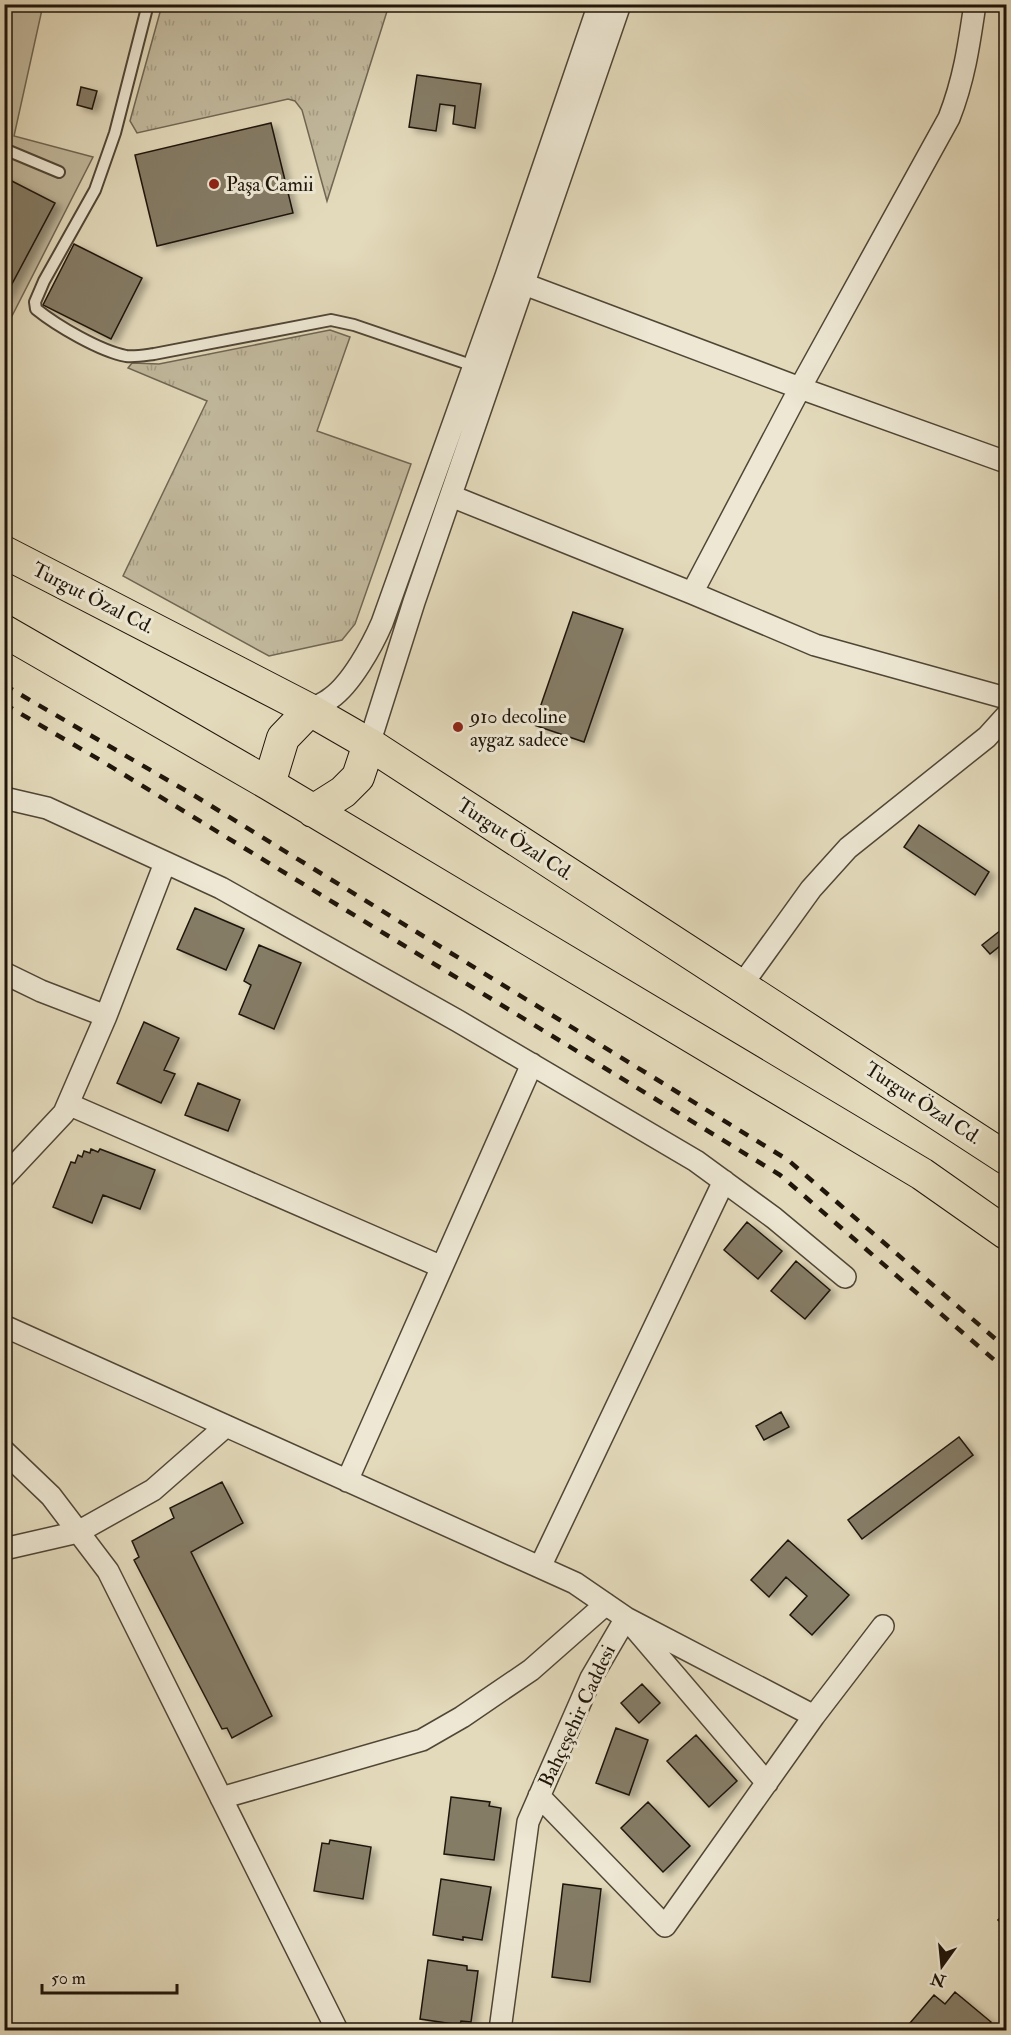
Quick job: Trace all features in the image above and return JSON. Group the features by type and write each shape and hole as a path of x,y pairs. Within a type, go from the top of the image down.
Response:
{"main road":[{"name":"Turgut Özal Cd.","path":"4,552 310,710 369,744 1006,1158"},
{"path":"4,631 269,784 922,1173 1006,1233"},
{"path":"269,784 283,738 310,710"},
{"path":"313,811 343,792 358,777 369,744"}],"street":[{"path":"310,710 332,698 370,650 382,623 599,4"},
{"path":"369,744 414,602 620,4"},
{"path":"692,593 800,388 949,118 959,94 965,69 975,4"},
{"path":"524,284 800,388 1006,462"},
{"path":"451,496 815,645 1006,698"},
{"path":"741,986 811,890 848,848 987,737 1006,716"},
{"path":"4,798 47,808 221,888 458,1021 696,1161 774,1218 845,1277"},
{"path":"4,1177 64,1113 106,1016 165,863"},
{"path":"4,973 42,991 106,1016"},
{"path":"347,1480 532,1064"},
{"path":"68,1104 442,1267"},
{"path":"540,1567 724,1181"},
{"path":"4,1326 575,1583 626,1618 814,1716"},
{"path":"4,1549 78,1532 153,1490 226,1426"},
{"path":"4,1451 51,1496 108,1571 337,2031"},
{"path":"221,1798 422,1740 462,1718 531,1670 606,1604"},
{"name":"Bahçeşehir Caddesi","path":"500,2031 528,1822 591,1678 626,1618 767,1783"},
{"path":"539,1796 665,1926 814,1716 883,1626"}],"lane":[{"path":"148,4 115,134 95,189 44,281 35,302 36,309 47,319 109,352 129,357 332,320 354,325 474,366"},
{"path":"4,149 58,172"}],"green space":[{"path":"5,5 43,5 14,136 93,157 12,316 5,312"},
{"path":"162,5 389,5 327,201 302,110 295,101 288,99 137,133 130,121"},
{"path":"330,330 350,337 317,431 411,464 355,624 342,640 269,656 123,576 207,401 128,368 132,363 159,364"}],"building":[{"path":"417,75 481,84 475,128 453,124 455,106 440,104 436,131 409,127"},
{"path":"81,87 97,91 92,109 77,105"},
{"name":"Paşa Camii","path":"271,123 293,213 157,246 135,155"},
{"path":"4,177 55,203 5,297 4,296"},
{"path":"74,244 142,278 111,339 43,305"},
{"path":"573,612 623,629 584,742 534,725"},
{"path":"919,825 989,872 975,895 904,847"},
{"path":"195,908 244,929 226,970 177,949"},
{"path":"1006,926 1006,944 1005,942 990,954 982,945"},
{"path":"259,945 301,963 274,1029 239,1014 251,985 244,981"},
{"path":"144,1022 179,1038 164,1070 175,1074 161,1103 117,1083"},
{"path":"198,1083 240,1100 228,1131 185,1115"},
{"path":"91,1149 98,1152 100,1149 155,1170 140,1209 103,1195 92,1223 53,1207 71,1162 75,1163 78,1155 82,1157 84,1151 90,1153"},
{"path":"747,1222 782,1251 758,1279 724,1250"},
{"path":"796,1261 830,1290 805,1319 771,1291"},
{"path":"781,1412 789,1427 764,1440 756,1426"},
{"path":"959,1437 973,1455 862,1539 848,1520"},
{"path":"222,1482 243,1523 191,1552 272,1716 232,1738 227,1728 222,1729 134,1560 139,1557 132,1541 174,1518 170,1508"},
{"path":"788,1540 849,1595 812,1635 790,1615 807,1596 786,1577 769,1597 751,1580"},
{"path":"642,1684 660,1703 639,1723 621,1703"},
{"path":"616,1728 648,1740 629,1795 596,1783"},
{"path":"696,1735 737,1781 709,1807 667,1761"},
{"path":"451,1797 490,1802 489,1806 501,1808 494,1860 444,1854"},
{"path":"648,1802 690,1846 663,1872 621,1828"},
{"path":"330,1840 371,1847 363,1899 314,1891 322,1843 329,1844"},
{"path":"441,1879 491,1887 482,1940 463,1937 463,1940 433,1935"},
{"path":"563,1884 601,1889 590,1982 552,1977"},
{"path":"1006,1911 1006,1928 998,1920"},
{"path":"428,1960 467,1966 467,1970 478,1971 471,2022 461,2021 460,2025 420,2019"},
{"path":"955,1992 991,2022 984,2030 904,2030 934,1995 945,2004"}],"railway":[{"path":"4,685 195,796 788,1160 1006,1348"},
{"path":"4,704 100,760 780,1175 1006,1370"}],"place":[{"name":"Paşa Camii","path":"214,184"},
{"name":"910 decoline aygaz sadece","path":"458,727"}]}
